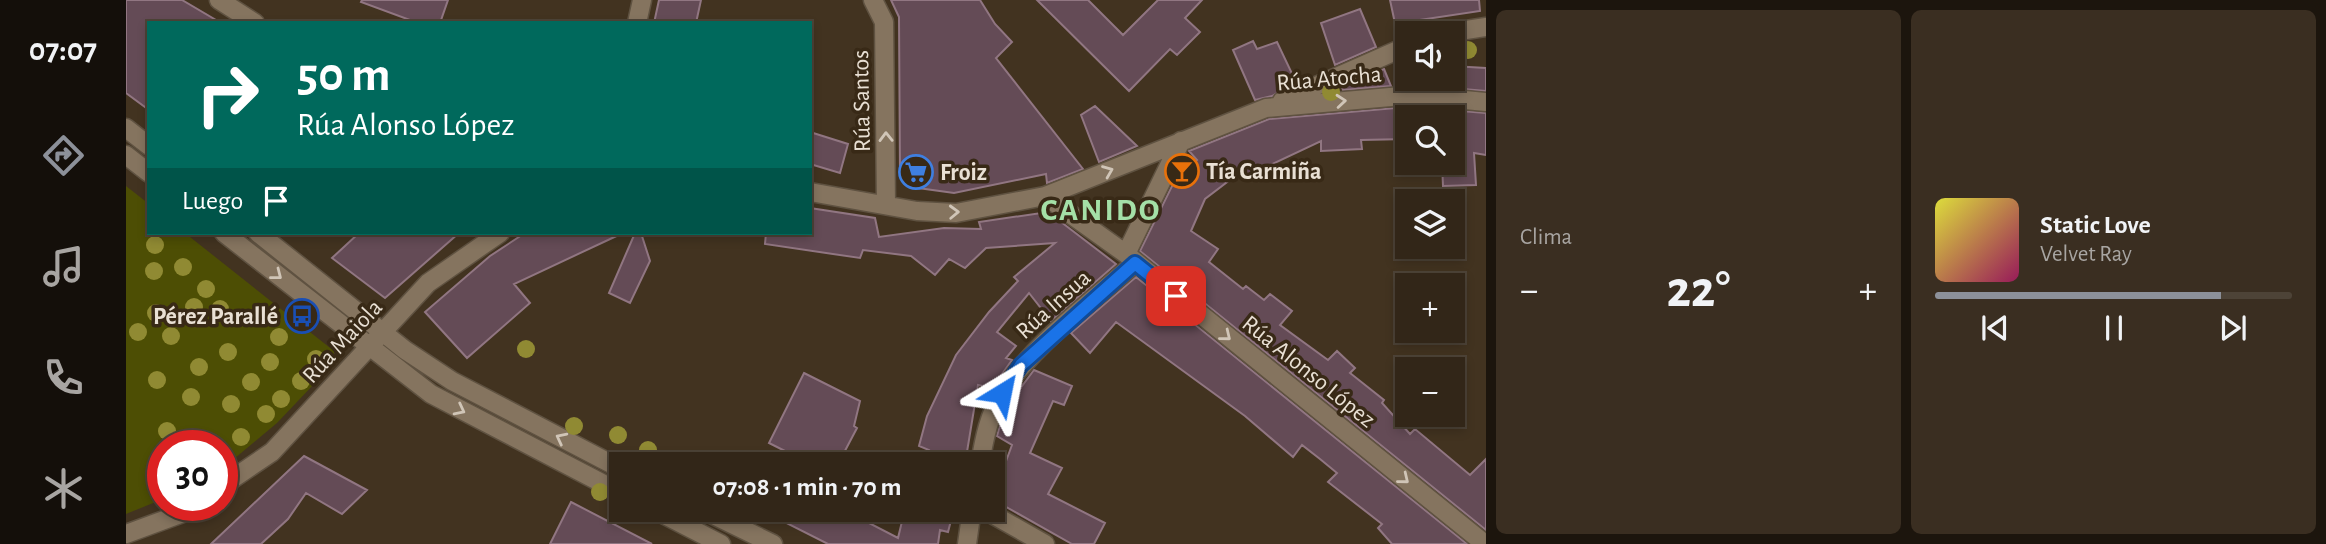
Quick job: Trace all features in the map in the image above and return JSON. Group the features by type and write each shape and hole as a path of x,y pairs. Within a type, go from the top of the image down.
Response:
{"street":[{"path":"219,0 252,21"},
{"path":"637,21 642,0"},
{"name":"Rúa Santos","path":"873,0 884,22 886,205"},
{"path":"1465,30 1486,27"},
{"path":"1266,108 1395,51"},
{"name":"Rúa Atocha","path":"812,192 957,213 1045,196 1266,108 1413,94 1486,102"},
{"path":"126,128 147,144"},
{"path":"1130,259 1181,141"},
{"path":"126,155 147,171"},
{"name":"Rúa Alonso López","path":"1045,196 1130,259 1485,544"},
{"path":"227,235 431,394 609,487"},
{"path":"261,235 405,350 452,381 609,463"},
{"name":"Rúa Maiola","path":"238,475 272,452 428,283 497,235"},
{"name":"Rúa Insua","path":"982,452 985,433 1002,393 1021,365 1130,259"},
{"path":"126,534 161,521"},
{"path":"1005,521 1045,544"},
{"path":"678,522 721,544"},
{"path":"728,522 773,544"},
{"path":"967,544 970,522"}],"shaded area":[{"path":"126,186 147,202 147,235 188,235 334,351 334,363 277,423 238,456 238,430 147,430 147,505 126,514"}],"building":[{"path":"126,0 182,0 218,21 147,21 147,109 126,93"},
{"path":"448,0 441,21 413,21 361,2"},
{"path":"659,0 701,0 696,21 654,21"},
{"path":"891,0 980,0 995,24 1012,42 996,58 1083,169 1047,183 1046,174 954,193 911,187 900,175 899,17"},
{"path":"1037,0 1088,0 1123,35 1158,0 1202,0 1185,18 1200,32 1177,55 1170,49 1129,91"},
{"path":"1390,0 1479,0 1480,11 1413,21 1395,21 1395,23"},
{"path":"1360,9 1376,47 1335,65 1321,23"},
{"path":"1253,41 1257,49 1277,42 1296,82 1272,96 1255,100 1233,50"},
{"path":"1465,67 1486,68 1486,91 1465,89"},
{"path":"1384,69 1391,86 1343,90 1342,87"},
{"path":"1095,106 1137,146 1099,162 1081,115"},
{"path":"1395,108 1395,139 1361,140 1362,149 1321,151 1321,141 1264,168 1266,171 1252,178 1243,170 1205,199 1191,231 1218,249 1209,262 1243,289 1246,286 1264,300 1270,294 1292,311 1280,325 1328,360 1337,351 1355,368 1350,373 1384,400 1382,403 1395,417 1395,427 1404,427 1410,434 1415,429 1470,475 1486,459 1486,530 1140,251 1174,182 1197,160 1189,151 1269,119"},
{"path":"1465,111 1486,113 1486,155 1474,153 1476,185 1443,186 1443,175 1465,175"},
{"path":"812,133 848,144 840,173 812,165"},
{"path":"812,208 875,218 879,237 944,228 981,229 979,222 1048,212 1116,264 1051,321 1029,293 997,332 1016,346 1006,358 1012,360 992,388 978,385 967,452 928,452 919,446 927,416 956,355 989,312 1018,281 1014,277 1055,243 986,248 965,268 949,259 935,275 911,256 863,250 860,258 765,244 766,235 812,235"},
{"path":"357,235 457,235 385,298 332,258"},
{"path":"522,235 619,235 514,284 530,303 467,358 425,312 490,256"},
{"path":"634,235 642,235 650,261 630,303 609,293"},
{"path":"1136,277 1467,544 1392,544 1378,528 1382,524 1328,482 1337,473 1320,459 1302,445 1293,457 1245,416 1116,322 1090,353 1071,333"},
{"path":"1034,370 1072,386 1064,405 1053,401 1030,453 1062,468 1048,494 1105,523 1094,544 1072,544 1005,506 1005,464 1012,445 997,436 1013,398"},
{"path":"804,373 860,401 854,426 857,428 844,452 787,452 769,443"},
{"path":"304,456 367,490 342,514 306,493 288,519 261,544 211,544"},
{"path":"571,502 652,544 550,544"},
{"path":"785,522 867,522 898,538 902,522 951,522 948,532 940,530 938,544 828,544"}],"place":[{"name":"Tía Carmiña","path":"1182,171"},
{"name":"Froiz","path":"916,172"},
{"name":"Pérez Parallé","path":"302,316"}],"district":[{"name":"CANIDO","path":"1101,209"}],"route":[{"path":"1002,393 1021,365 1135,263 1176,296"}]}
